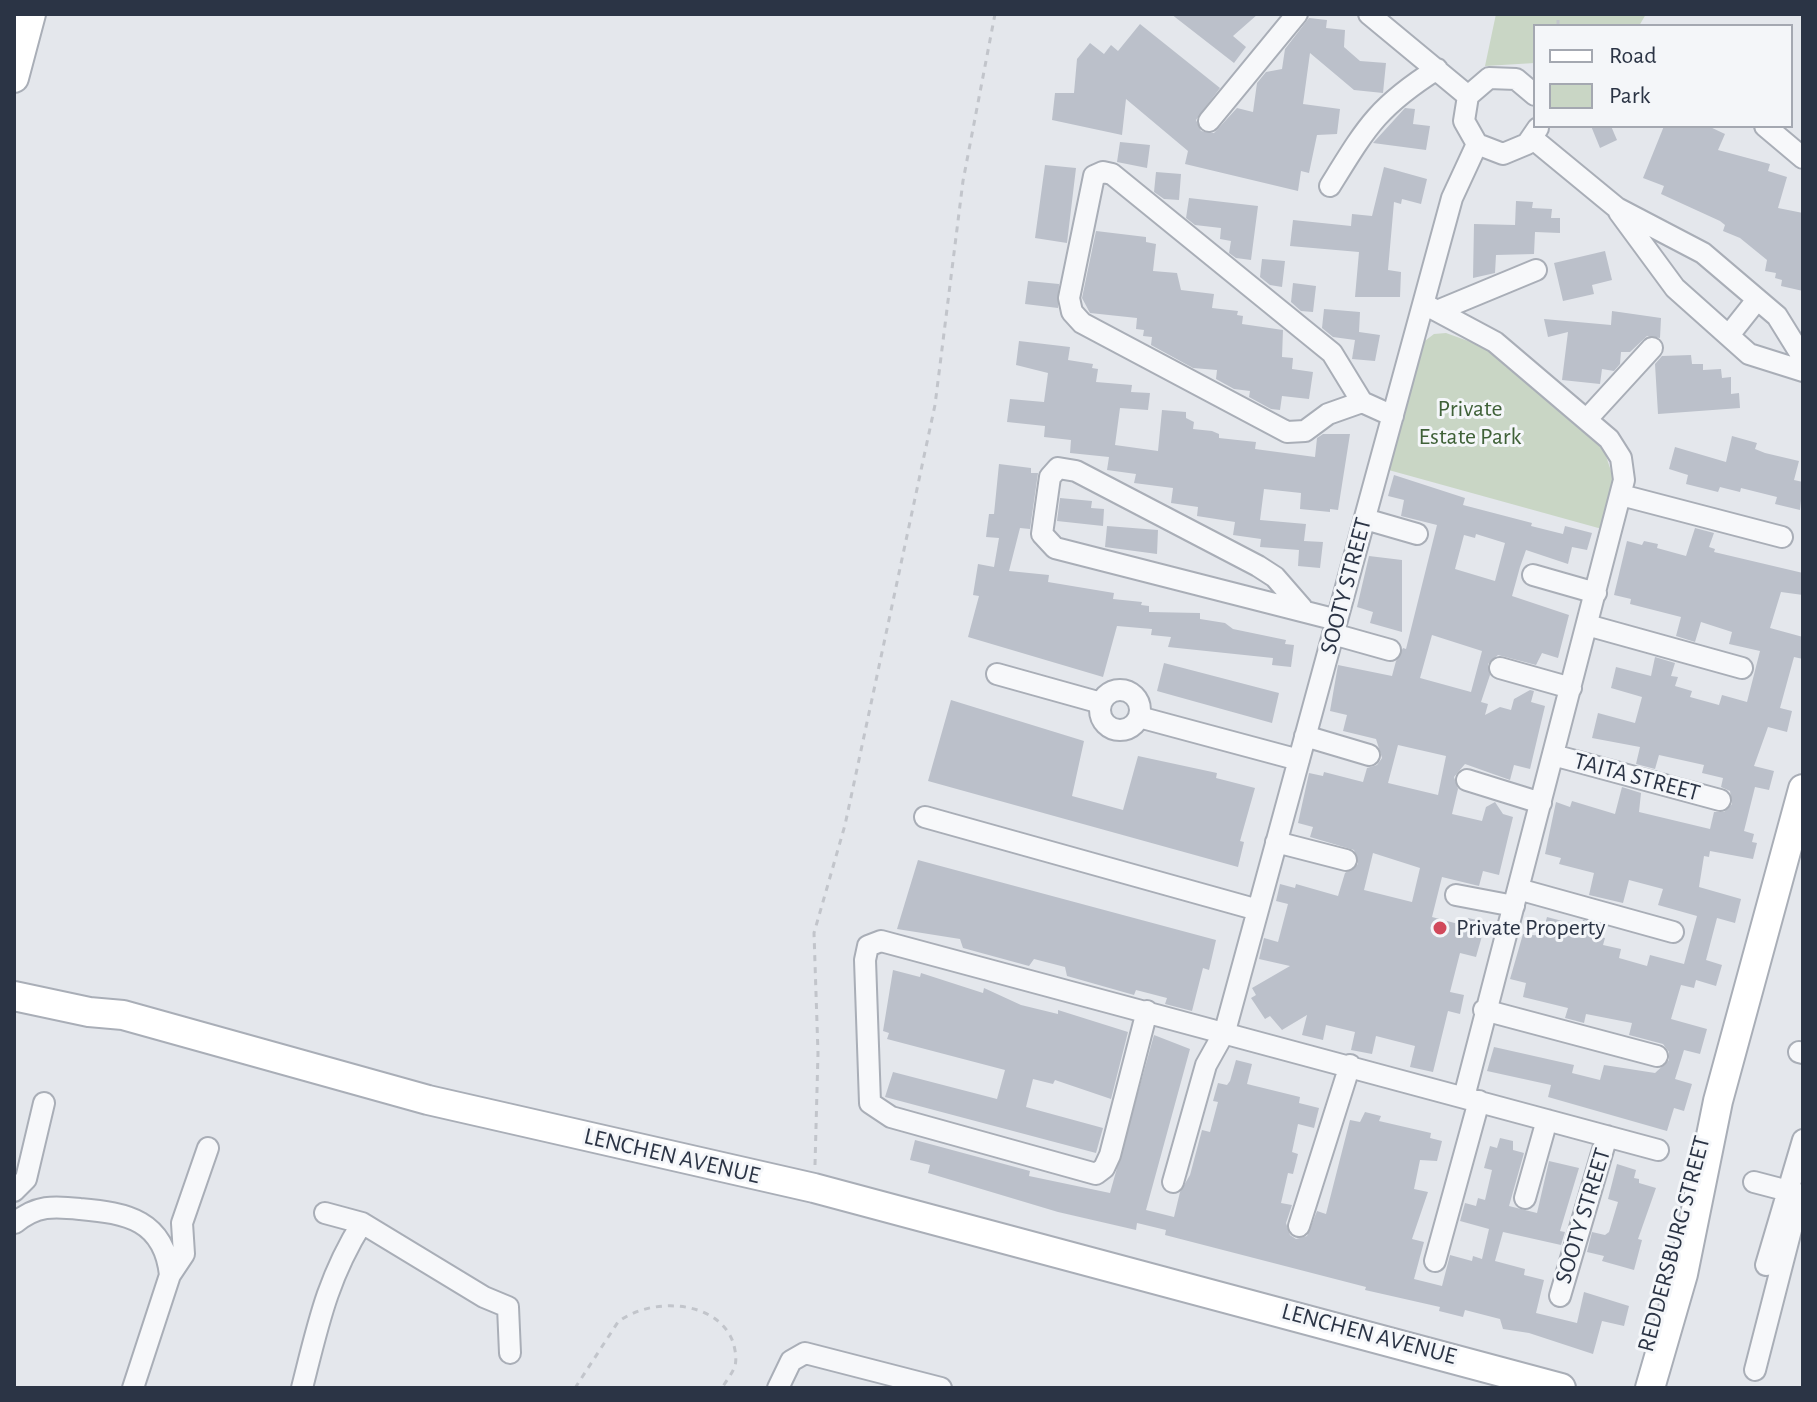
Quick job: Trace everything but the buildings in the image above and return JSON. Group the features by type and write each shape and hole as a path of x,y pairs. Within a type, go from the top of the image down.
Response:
{"main road":[{"path":"14,78 32,15"},
{"name":"REDDERSBURG STREET","path":"1650,1388 1683,1274 1718,1101 1803,789"},
{"name":"LENCHEN AVENUE","path":"14,980 91,1000 123,1015 428,1100 814,1188 1222,1298 1266,1306 1561,1388"},
{"name":"LENCHEN AVENUE","path":"14,996 89,1012 123,1015"},
{"name":"REDDERSBURG STREET","path":"1635,1388 1704,1135 1718,1101"},
{"name":"LENCHEN AVENUE","path":"1222,1298 1278,1321 1494,1388"}],"street":[{"path":"1234,71 1281,14"},
{"path":"1209,121 1297,14"},
{"path":"1369,14 1468,96"},
{"path":"1330,186 1374,117 1406,89 1437,69"},
{"path":"1532,87 1503,77 1489,78 1468,96 1464,121 1477,144 1503,154 1516,151 1536,132 1617,208 1675,288 1749,354 1803,371"},
{"path":"1767,128 1803,158"},
{"name":"SOOTY STREET","path":"1173,1182 1206,1065 1225,1031 1393,416 1430,308 1455,189 1477,144"},
{"path":"1362,402 1328,414 1305,431 1287,432 1082,323 1072,312 1069,298 1094,176 1103,172 1112,174 1332,353 1362,402 1393,416"},
{"path":"1617,208 1693,245 1777,316 1803,358"},
{"path":"1430,308 1536,270"},
{"path":"1729,335 1756,301"},
{"name":"TAITA STREET","path":"1430,308 1495,342 1587,419 1616,448 1623,469 1621,495 1596,593 1484,1010 1471,1099"},
{"path":"1587,419 1652,348"},
{"path":"1302,608 1275,577 1258,566 1076,471 1058,468 1050,477 1042,534 1055,548 1302,608 1335,627 1390,650"},
{"path":"1621,495 1782,537"},
{"path":"1365,519 1417,534"},
{"path":"1533,575 1596,593"},
{"path":"1587,625 1742,668"},
{"path":"1500,668 1571,688"},
{"path":"997,674 1101,703 1105,723 1117,730 1131,727 1139,717 1299,760"},
{"path":"1305,736 1369,755"},
{"name":"TAITA STREET","path":"1553,755 1720,800"},
{"path":"1467,780 1541,803"},
{"path":"925,817 1258,910"},
{"path":"1276,842 1346,860"},
{"path":"1456,895 1516,898 1673,932"},
{"path":"1147,1011 1110,1155 1098,1174 1085,1174 891,1117 870,1103 865,960 868,946 874,941 892,942 1225,1031"},
{"path":"1484,1010 1657,1056"},
{"name":"SOOTY STREET","path":"1225,1031 1658,1150"},
{"path":"1299,1226 1350,1065"},
{"path":"1435,1261 1471,1099"},
{"path":"44,1103 20,1185 34,1200 49,1207"},
{"path":"1525,1198 1547,1120"},
{"name":"SOOTY STREET","path":"1560,1296 1607,1136"},
{"path":"1755,1370 1796,1193 1803,1140"},
{"path":"133,1388 170,1275 184,1254 182,1223 208,1148"},
{"path":"1754,1182 1796,1193"},
{"path":"1766,1265 1796,1193"},
{"path":"14,1222 37,1208 49,1207 109,1211 137,1219 154,1233 166,1252 170,1275"},
{"path":"325,1213 362,1223 484,1297 508,1307 510,1353"},
{"path":"154,1233 170,1232 182,1223"},
{"path":"302,1388 326,1292 338,1262 362,1223"},
{"path":"778,1388 791,1361 805,1353 941,1388"}],"path":[{"path":"814,1188 818,1053 814,933 845,825 935,405 963,181 995,14"},
{"path":"575,1388 618,1322 627,1315 664,1306 703,1311 721,1322 736,1351 735,1366 722,1388"}],"green space":[{"path":"1496,14 1646,14 1640,24 1533,24 1533,63 1485,66"},
{"name":"Private Estate Park","path":"1446,333 1482,346 1604,450 1613,477 1602,529 1385,469 1422,343 1434,334"}],"place":[{"name":"Private Property","path":"1440,928"}]}
